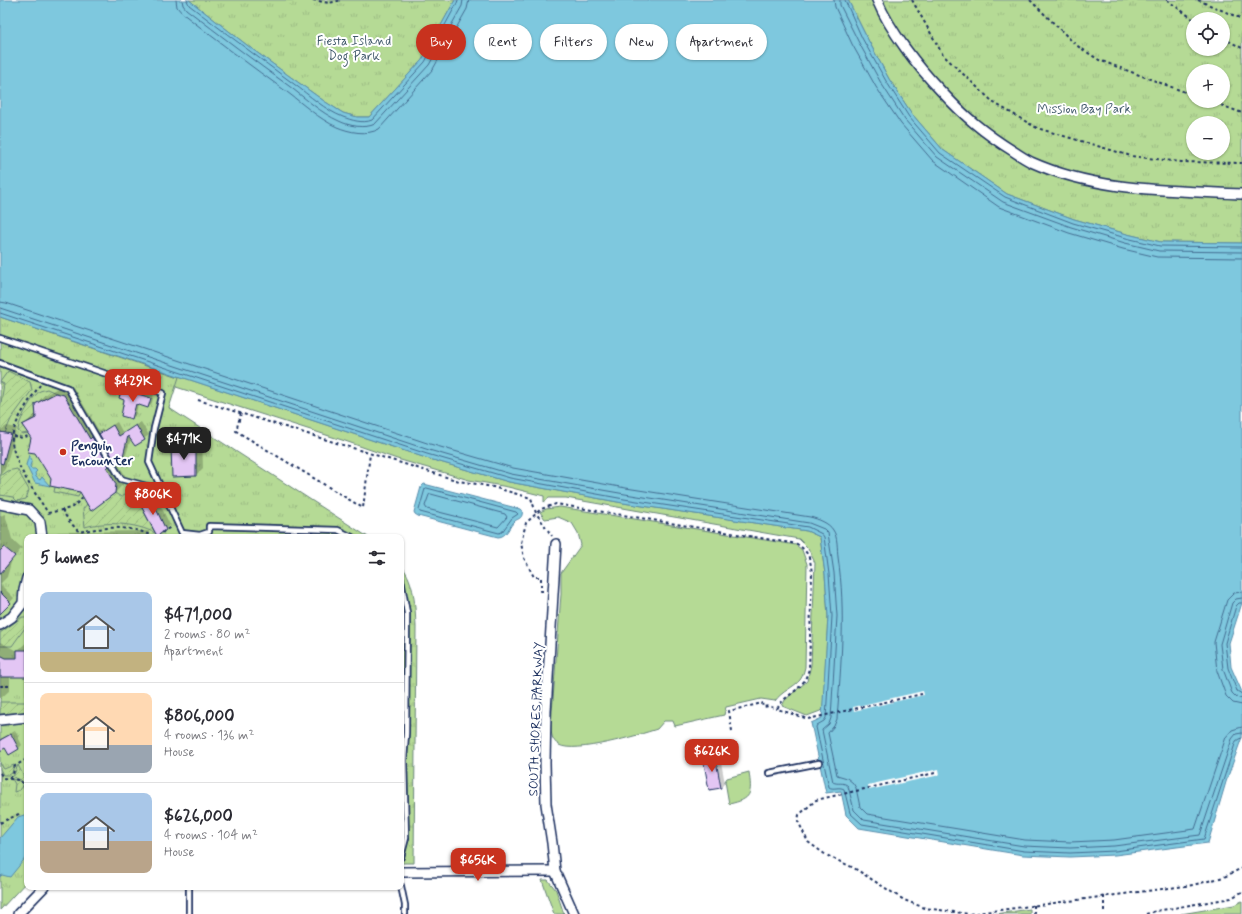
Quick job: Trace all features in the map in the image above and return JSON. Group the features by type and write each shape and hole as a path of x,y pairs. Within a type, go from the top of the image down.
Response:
{"street":[{"path":"877,0 895,33 931,80 962,114 990,138 1030,162 1075,178 1119,186 1242,194"},
{"path":"0,504 29,510 40,522 42,534"},
{"name":"SOUTH SHORES PARKWAY","path":"556,544 546,711 546,804 555,871 574,914"},
{"path":"0,625 12,617 23,603 24,590"},
{"path":"0,720 24,717"},
{"path":"404,872 555,871"},
{"path":"18,914 41,890"}],"lane":[{"path":"0,338 163,393 154,428 149,462 182,533 191,534"},
{"path":"0,363 68,388 122,479 161,490"},
{"path":"203,534 209,532 209,526 338,530 346,534"},
{"path":"404,596 407,613 406,733 404,760 406,838 404,846"},
{"path":"769,773 819,763"},
{"path":"189,890 189,914"},
{"path":"402,890 405,914"}],"path":[{"path":"313,0 329,3 342,0"},
{"path":"912,0 943,55 994,103 1037,128 1131,156 1181,162 1242,163"},
{"path":"1030,0 1076,45 1099,60 1186,92"},
{"path":"1167,0 1186,14"},
{"path":"1198,0 1242,19"},
{"path":"1230,42 1242,48"},
{"path":"1229,108 1242,113"},
{"path":"44,379 17,420 12,441 20,468 48,513"},
{"path":"198,400 459,481 493,487 531,498 536,513 556,544"},
{"path":"241,413 236,431 363,508 370,454"},
{"path":"13,435 23,438 30,435"},
{"path":"40,522 48,513 71,508 83,498"},
{"path":"553,593 540,591 541,578 534,577 524,558 521,543 526,523 540,509 556,504 797,544 806,550 810,560 812,573 809,669 802,684 781,702 777,709"},
{"path":"62,510 68,521 79,532 94,528 119,527 139,530 146,534"},
{"path":"162,534 164,531 178,524"},
{"path":"0,686 12,686"},
{"path":"732,731 729,711 762,703 763,707 769,706 808,719 922,694"},
{"path":"8,779 13,774 15,766 24,761"},
{"path":"0,773 3,778 18,780 24,784"},
{"path":"935,774 816,800 799,815 798,821 808,842 826,856 854,868 904,900 926,908 969,914 1193,885 1224,877 1242,868"},
{"path":"0,823 21,813"},
{"path":"1146,914 1230,898 1242,892"},
{"path":"1104,896 1104,914"},
{"path":"1034,905 1034,914"}],"green space":[{"name":"Fiesta Island Dog Park","path":"189,0 455,0 442,24 416,24 416,60 422,60 369,117 357,117 343,113 252,49"},
{"name":"Mission Bay Park","path":"848,0 1242,0 1242,243 1161,242 1074,219 1007,194 943,150 912,114 889,79"},
{"path":"0,317 426,458 509,482 623,503 807,531 820,537 825,574 828,616 823,710 807,716 782,706 785,700 807,681 811,665 815,563 808,548 799,539 566,498 549,498 544,502 544,496 508,487 469,480 397,459 176,387"},
{"path":"0,317 179,377 169,408 363,534 24,534 24,884 0,910"},
{"path":"8,371 30,382 32,390 11,419 5,433 0,432 0,409 4,384 0,382"},
{"path":"47,389 56,393 35,404 36,418 22,425 28,433 22,434 18,431 20,422 26,410 33,398 40,391"},
{"path":"17,469 29,490 26,499 17,501 13,497 0,495 0,476 7,471"},
{"path":"55,487 80,492 78,497 54,492"},
{"path":"132,489 155,533 139,527 120,524 102,524 85,527 83,509 87,504 91,510 115,493 121,497"},
{"path":"560,507 796,545 802,550 807,564 805,667 800,680 775,701 761,699 726,707 724,715 675,726 673,721 664,721 657,729 607,743 579,747 559,745 552,737 551,726 561,594 561,573 581,545 578,533 572,523 558,517 545,519 540,512 546,509"},
{"path":"404,569 412,587 416,619 414,863 404,863"},
{"path":"24,617 24,629 12,646 0,646 0,633"},
{"path":"0,702 24,702 24,712 0,714"},
{"path":"0,763 4,769 14,765 12,773 9,775 3,775 0,769"},
{"path":"18,765 24,777 24,783 13,777"},
{"path":"749,772 749,794 742,800 729,804 725,781 727,778"},
{"path":"12,779 20,781 23,786 20,790 14,792 15,784"},
{"path":"542,880 548,880 556,890 564,914 554,914"},
{"path":"1242,901 1242,914 1181,914 1234,905"},
{"path":"1030,909 1030,914 996,914"}],"water":[{"path":"0,0 189,0 252,49 324,101 343,113 357,117 369,117 422,60 466,60 466,24 442,24 455,0 848,0 889,79 912,114 943,150 1007,194 1074,219 1161,242 1242,243 1242,603 1229,643 1231,667 1242,692 1242,737 1226,782 1208,843 1115,855 1070,857 1023,855 859,828 846,815 841,791 826,793 811,723 822,718 828,616 825,574 820,537 807,531 623,503 509,482 426,458 0,317"},
{"path":"29,455 32,460 30,466 31,469 35,469 37,471 35,473 36,477 40,480 42,477 50,486 35,483 26,465"},
{"path":"424,484 520,509 522,515 501,537 418,516 414,512 421,487"},
{"path":"24,815 24,860 10,877 2,875 0,877 0,838 18,817"}],"pier":[{"path":"923,691 924,695 854,711 853,707"},
{"path":"939,769 940,775 869,790 868,785"}],"building":[{"path":"122,389 151,398 148,408 136,404 132,419 121,416 124,400 119,398"},
{"name":"Penguin Encounter","path":"56,393 64,395 90,439 92,437 109,466 107,468 116,484 115,493 91,511 80,492 50,486 51,479 35,453 28,452 31,438 22,425 36,418 35,404"},
{"path":"113,425 119,436 136,425 145,440 135,446 128,436 122,460 116,463 99,434"},
{"path":"0,432 11,434 3,464 0,463"},
{"path":"196,445 196,476 172,477 171,446"},
{"path":"150,496 166,530 160,534 156,534 139,502"},
{"path":"4,547 15,556 0,574 0,551"},
{"path":"0,592 11,603 0,614"},
{"path":"17,650 24,650 24,677 0,677 0,655 6,658 17,658"},
{"path":"11,734 19,749 9,755 5,748 0,751 0,740"},
{"path":"715,755 721,788 709,790 703,758"}],"place":[{"name":"Penguin Encounter","path":"63,452"}]}
